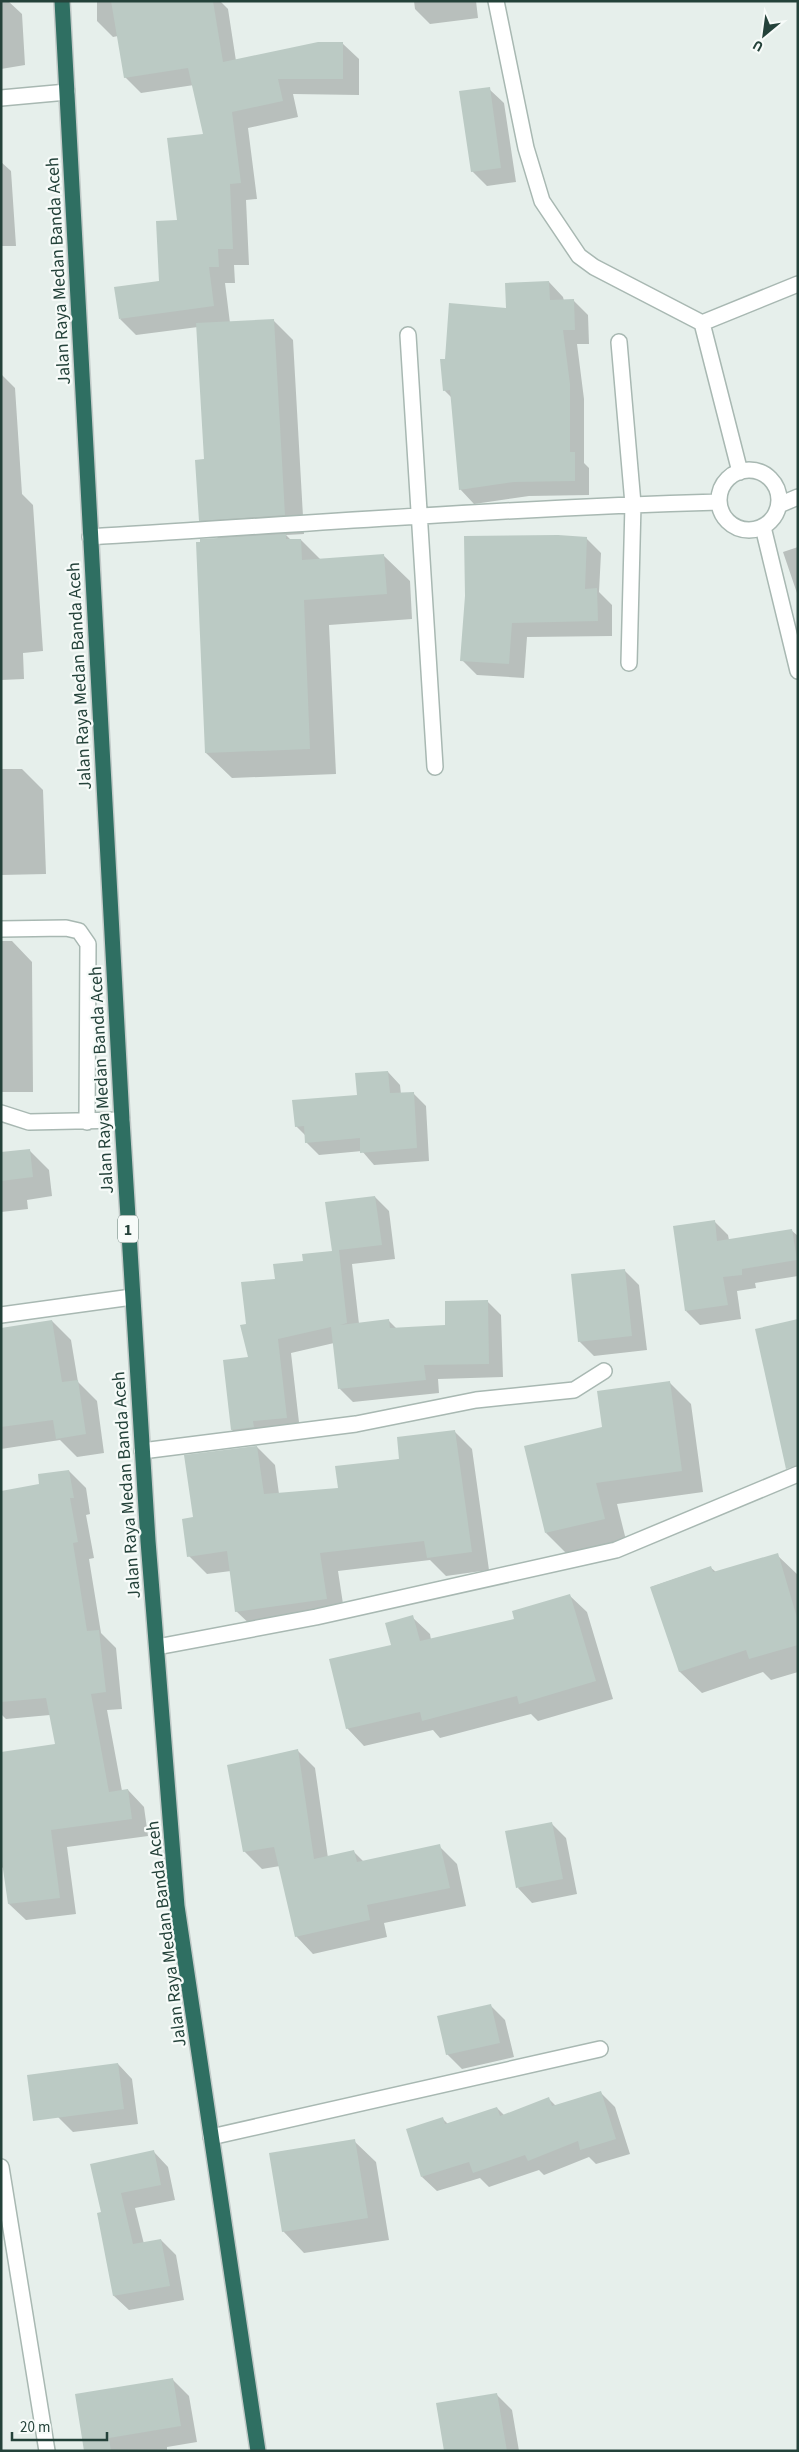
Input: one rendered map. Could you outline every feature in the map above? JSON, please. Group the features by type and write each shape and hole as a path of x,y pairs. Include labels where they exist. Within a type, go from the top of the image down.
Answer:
{"highway":[{"name":"Jalan Raya Medan Banda Aceh","path":"62,1 132,1297 177,1906 258,2451"}],"street":[{"path":"496,1 526,148 542,201 578,256 594,267 702,323 740,472"},
{"path":"1,98 67,92"},
{"path":"702,323 798,284"},
{"path":"408,335 435,767"},
{"path":"619,342 633,504 629,663"},
{"path":"740,472 760,472 769,478 777,490 779,505 776,514 763,528 744,530 734,527 721,512 719,502 724,483 740,472"},
{"path":"779,505 798,498"},
{"path":"90,537 633,504 719,502"},
{"path":"763,528 798,671"},
{"path":"1,929 66,928 79,931 88,944 87,1122"},
{"path":"1,1113 29,1122 122,1120"},
{"path":"1,1314 132,1297"},
{"path":"142,1451 356,1424 476,1400 574,1390 604,1372"},
{"path":"157,1646 316,1617 616,1550 798,1474"},
{"path":"211,2138 600,2049"},
{"path":"1,2167 47,2451"}],"building":[{"path":"111,1 213,1 223,62 318,42 343,42 343,79 278,79 283,101 232,112 241,183 230,184 233,249 218,249 219,267 209,267 214,306 119,319 114,287 159,281 156,221 177,220 167,138 203,134 188,68 124,78"},
{"path":"490,87 501,168 471,172 459,91"},
{"path":"549,281 550,300 574,299 575,330 563,330 570,384 570,452 575,452 575,481 514,482 459,490 450,390 443,391 440,359 445,359 449,303 506,308 505,283"},
{"path":"274,319 285,515 199,521 195,460 204,459 196,323"},
{"path":"286,534 286,539 301,539 302,560 384,554 387,594 304,600 310,749 205,753 196,542 200,542 200,539"},
{"path":"558,535 587,537 585,589 597,588 598,621 512,623 509,664 460,661 465,596 464,536"},
{"path":"388,1071 390,1093 414,1092 417,1148 360,1153 360,1138 305,1143 304,1126 295,1127 292,1100 357,1095 355,1073"},
{"path":"30,1149 33,1177 1,1181 1,1152"},
{"path":"375,1196 382,1245 339,1250 347,1323 340,1325 389,1319 390,1328 445,1325 445,1301 488,1300 489,1364 424,1365 426,1380 338,1389 331,1327 278,1339 287,1418 253,1421 254,1427 231,1430 223,1360 248,1357 240,1325 246,1324 241,1282 275,1279 273,1264 303,1261 302,1254 332,1251 325,1202"},
{"path":"715,1220 717,1241 792,1229 797,1260 742,1269 742,1275 723,1277 728,1305 685,1311 673,1226"},
{"path":"625,1269 632,1336 578,1342 571,1274"},
{"path":"798,1319 798,1465 786,1469 755,1329"},
{"path":"52,1320 62,1382 78,1380 86,1434 56,1439 53,1420 1,1427 1,1328"},
{"path":"670,1381 682,1471 596,1483 605,1519 545,1533 524,1446 602,1427 597,1391"},
{"path":"455,1430 472,1552 427,1558 424,1541 320,1553 327,1599 235,1612 227,1551 187,1557 182,1519 193,1517 184,1455 257,1446 264,1494 338,1488 335,1466 399,1459 397,1437"},
{"path":"69,1470 74,1498 70,1498 78,1542 73,1543 87,1631 99,1630 106,1692 91,1694 109,1792 128,1789 132,1819 51,1830 60,1898 8,1904 1,1855 1,1752 55,1744 46,1698 1,1702 1,1491 39,1484 38,1474"},
{"path":"778,1553 798,1621 798,1645 749,1659 746,1650 679,1672 650,1587 711,1566 713,1572"},
{"path":"570,1594 596,1681 519,1704 517,1696 422,1721 420,1712 346,1729 329,1659 391,1645 385,1623 413,1615 420,1641 514,1619 512,1611"},
{"path":"298,1749 314,1859 354,1850 357,1862 440,1844 450,1888 367,1905 370,1920 295,1937 274,1847 243,1852 227,1765"},
{"path":"552,1822 563,1879 516,1888 505,1831"},
{"path":"491,2004 500,2043 446,2055 437,2016"},
{"path":"118,2063 124,2109 33,2121 27,2075"},
{"path":"601,2091 616,2139 580,2150 578,2141 528,2161 525,2155 473,2173 469,2162 421,2177 406,2129 443,2117 445,2124 497,2107 500,2116 549,2097 552,2106"},
{"path":"355,2139 368,2218 282,2232 269,2153"},
{"path":"154,2150 161,2185 121,2193 133,2244 161,2239 170,2286 113,2296 97,2213 101,2212 90,2164"},
{"path":"173,2378 181,2426 109,2438 111,2451 84,2451 75,2394"},
{"path":"497,2393 507,2451 444,2451 436,2403"}]}
